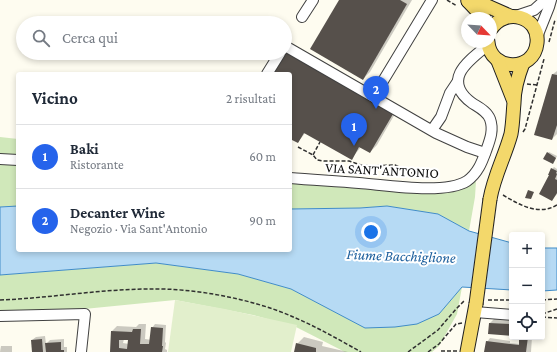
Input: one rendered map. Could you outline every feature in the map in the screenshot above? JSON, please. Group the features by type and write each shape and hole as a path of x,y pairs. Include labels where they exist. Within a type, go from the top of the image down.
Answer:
{"main road":[{"path":"468,0 485,4 524,19 530,23 543,40 537,44 533,56 523,63 510,66 497,60"},
{"path":"468,0 479,12"},
{"path":"497,22 499,20 513,16"},
{"path":"490,48 497,60 514,102"},
{"path":"468,352 471,312 495,196 492,188 511,134 516,84 523,63"}],"street":[{"path":"302,17 312,0"},
{"path":"383,81 432,0"},
{"path":"513,16 534,10 546,0"},
{"path":"543,40 551,0"},
{"path":"432,130 445,109 450,93 458,81 464,66 483,48"},
{"path":"292,50 432,130 467,147 485,153"},
{"path":"472,58 484,56 497,60"},
{"path":"269,72 276,60"},
{"name":"VIA SANT'ANTONIO","path":"292,178 442,188 466,181 475,174 481,165 492,129 489,117 483,110 462,94 458,81"},
{"path":"0,159 16,160"},
{"path":"471,312 509,316"},
{"path":"0,316 85,314 81,352"}],"path":[{"path":"543,40 556,16"},
{"path":"521,134 525,129 544,57"},
{"path":"313,155 320,142"},
{"path":"298,147 313,155 317,160 349,160 361,165 371,166 395,165 416,175 428,178"},
{"path":"495,196 530,209 546,210 557,205"},
{"path":"0,300 28,299 112,290 153,289 194,291 261,305 290,315 361,352"},
{"path":"545,300 557,299"},
{"path":"493,300 509,300"},
{"path":"408,352 438,330 456,309 471,312"},
{"path":"545,313 557,309"},
{"path":"428,352 439,344 456,324 471,312"},
{"path":"545,317 557,318"},
{"path":"437,352 468,352"}],"green space":[{"path":"0,137 16,139 16,206 0,207"},
{"path":"292,179 333,182 432,194 458,191 476,181 475,197 469,231 438,214 387,206 292,209"},
{"path":"156,263 238,274 291,289 366,328 439,314 462,287 457,314 439,346 432,352 345,352 296,327 253,315 175,300 84,309 0,313 0,275"},
{"path":"175,300 225,309 297,325 291,352 168,352"}],"water":[{"name":"Fiume Bacchiglione","path":"16,206 16,252 292,252 292,209 387,206 438,214 469,231 509,242 509,290 462,287 439,314 417,324 395,327 365,328 291,289 238,274 156,263 0,275 0,207"},
{"path":"545,248 557,248 557,290 545,291"}],"building":[{"path":"339,0 400,0 407,4 363,80 310,49"},
{"path":"292,55 393,114 370,153 359,147 352,160 304,133 298,143 292,140 292,72 274,72 281,60 292,60"},
{"path":"552,74 557,75 557,125 552,140 534,135"},
{"path":"547,152 556,158 553,164 543,159"},
{"path":"551,168 557,171 555,179 557,180 557,193 552,201 539,194"},
{"path":"528,190 534,192 531,199 525,198"},
{"path":"489,323 509,324 509,336 488,334"},
{"path":"151,327 163,328 162,352 110,352 111,331 132,332 133,329 141,329 140,344 149,344","holes":["119,340 128,340 127,349 119,348"]},
{"path":"42,339 43,352 32,352 31,340"},
{"path":"519,340 528,340 526,352 484,352 486,341 519,345"},
{"path":"61,342 61,350 64,350 64,352 46,352 45,343"},
{"path":"296,343 316,348 316,352 294,352"}],"place":[{"name":"Decanter Wine","path":"376,109"},
{"name":"Baki","path":"354,146"}]}
